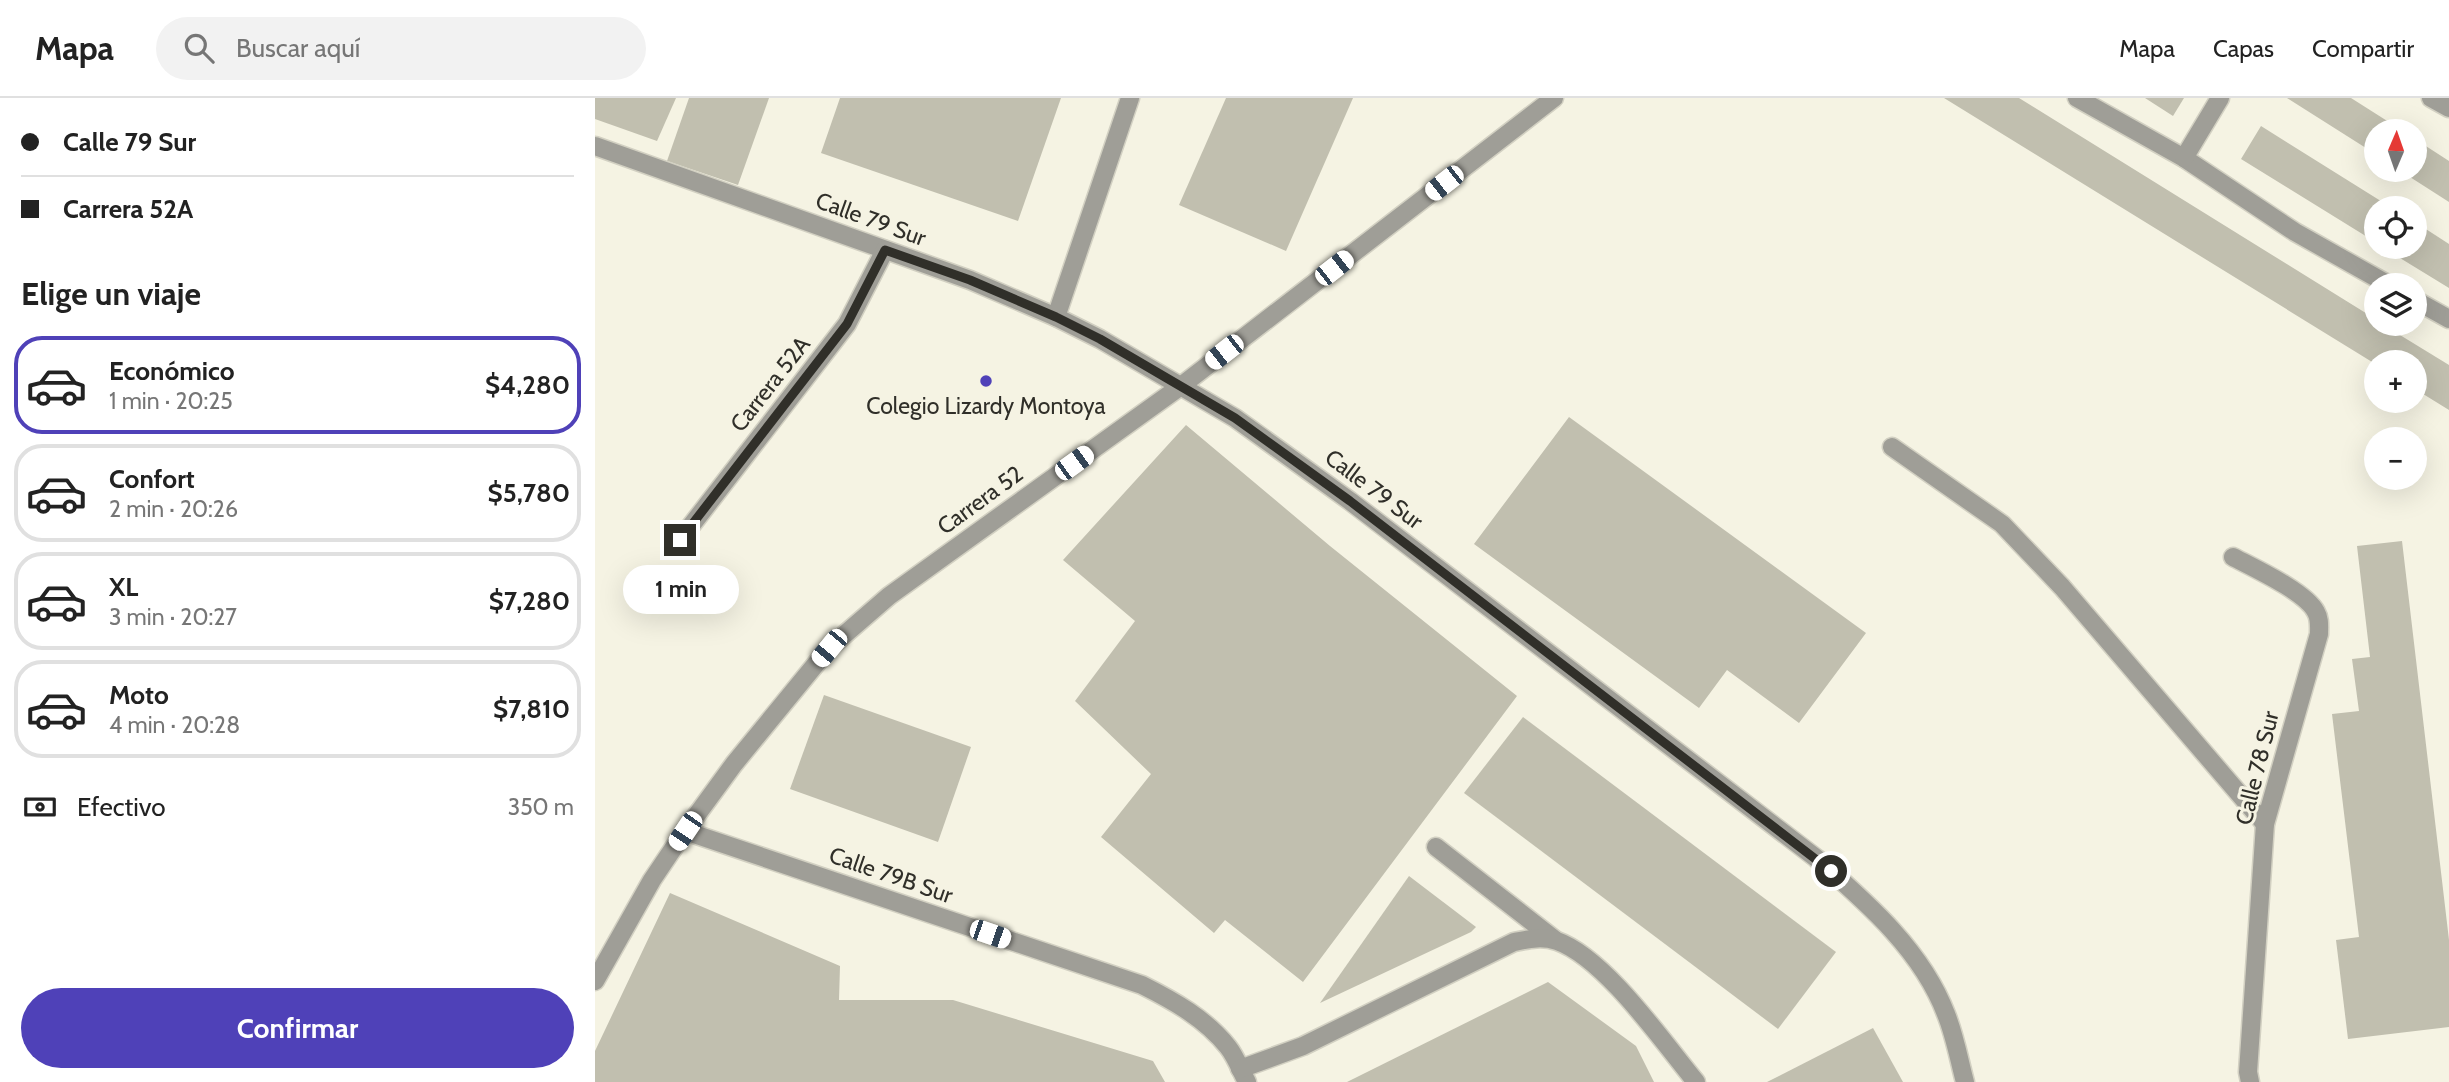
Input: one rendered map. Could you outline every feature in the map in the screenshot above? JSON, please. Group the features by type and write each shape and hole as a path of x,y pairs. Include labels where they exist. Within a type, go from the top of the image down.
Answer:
{"street":[{"path":"1056,317 1131,98"},
{"name":"Carrera 52","path":"595,981 652,880 685,831 734,764 829,648 889,596 1181,386 1554,98"},
{"path":"2077,98 2184,158 2295,232 2368,273"},
{"path":"2184,158 2220,98"},
{"path":"2431,98 2449,108"},
{"name":"Calle 79 Sur","path":"595,146 970,280 1100,339 1235,418 1350,501 1805,850 1861,897 1905,945 1929,981 1946,1014 1965,1082"},
{"name":"Carrera 52A","path":"680,540 847,324 885,250"},
{"path":"2427,307 2449,319"},
{"path":"1892,447 2002,523 2062,587 2265,824"},
{"name":"Calle 78 Sur","path":"2233,557 2300,596 2315,609 2320,621 2319,634 2265,824 2248,1072 2250,1082"},
{"name":"Calle 79B Sur","path":"685,831 1142,985 1174,1001 1198,1018 1228,1048 1243,1076"},
{"path":"1436,847 1556,941 1607,974 1696,1082"},
{"path":"1243,1076 1514,942 1536,938 1556,941"}],"building":[{"path":"595,98 676,98 657,141 595,119"},
{"path":"689,98 769,98 738,185 667,161"},
{"path":"840,98 1061,98 1018,221 821,153"},
{"path":"1226,98 1353,98 1286,251 1179,205"},
{"path":"1944,98 2019,98 2364,312 2364,336 2402,336 2424,350 2364,350 2364,357"},
{"path":"2145,98 2184,98 2173,116"},
{"path":"2287,98 2351,98 2384,119 2364,119 2364,147"},
{"path":"2261,126 2373,196 2364,196 2364,235 2241,159"},
{"path":"2427,147 2449,161 2449,202 2418,182 2427,182"},
{"path":"2427,230 2449,244 2449,288 2402,259 2427,259"},
{"path":"2427,352 2449,365 2449,410 2427,396"},
{"path":"1569,417 1866,633 1799,723 1727,670 1699,708 1474,544"},
{"path":"1186,425 1330,546 1517,696 1303,982 1225,920 1214,933 1101,837 1151,774 1075,701 1135,621 1063,560"},
{"path":"2402,541 2449,940 2449,1027 2348,1039 2336,940 2359,937 2332,714 2359,711 2352,659 2370,657 2357,546"},
{"path":"824,695 971,747 938,842 790,789"},
{"path":"1523,717 1836,952 1778,1029 1464,793"},
{"path":"1409,876 1476,927 1471,932 1320,1003"},
{"path":"670,893 840,966 839,1000 953,1000 1153,1061 1165,1082 595,1082 595,1051"},
{"path":"1548,982 1636,1046 1654,1082 1347,1082"},
{"path":"1873,1028 1903,1082 1767,1082"}],"place":[{"name":"Colegio Lizardy Montoya","path":"986,381"}],"route":[{"path":"680,540 847,324 885,250 970,280 1056,317 1100,339 1235,418 1350,501 1831,871"}]}
